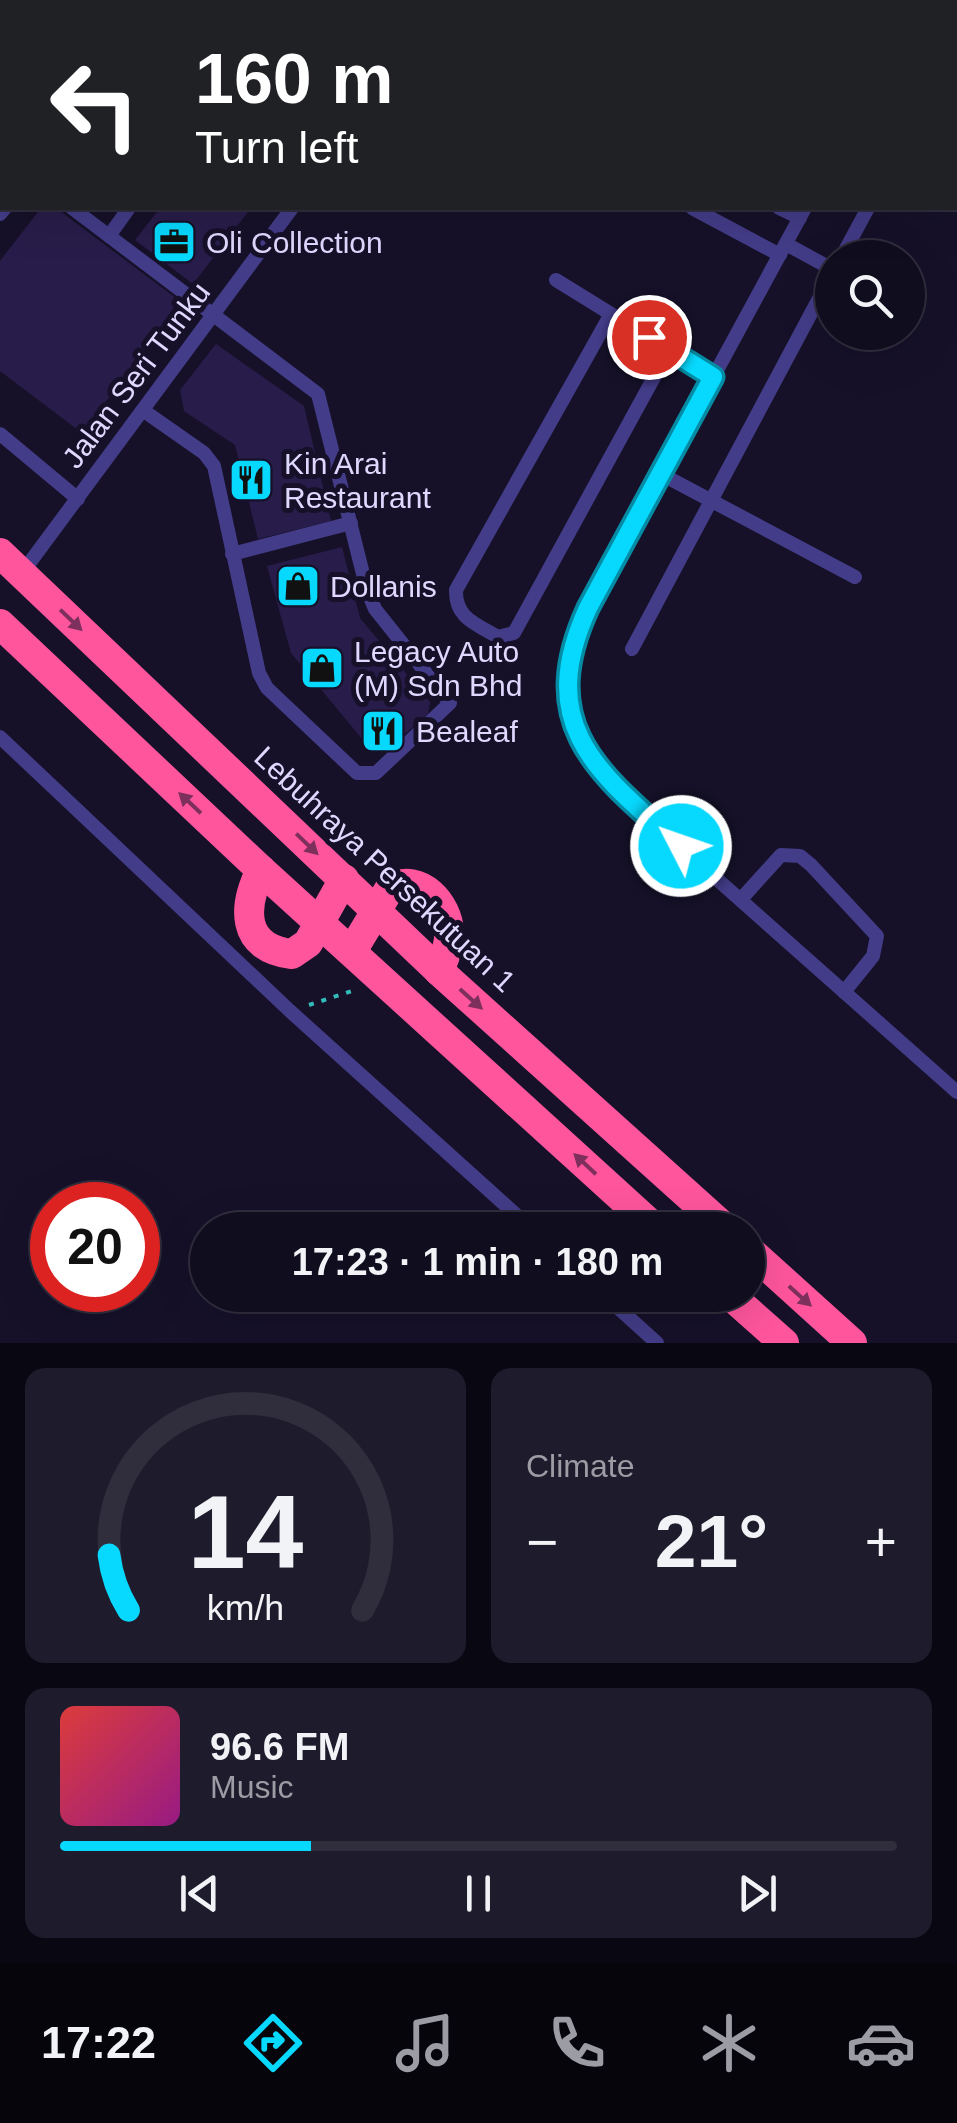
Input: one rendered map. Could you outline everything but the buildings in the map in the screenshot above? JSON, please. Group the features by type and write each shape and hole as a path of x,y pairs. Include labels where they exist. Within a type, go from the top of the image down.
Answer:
{"highway":[{"name":"Lebuhraya Persekutuan 1","path":"11,563 439,970 707,1212"},
{"path":"0,624 261,870 637,1212"},
{"path":"261,870 246,908 261,941 292,954 308,943 344,879"},
{"path":"352,951 374,908 398,884 432,894 449,927 439,970"},
{"path":"765,1264 852,1343"},
{"path":"749,1312 784,1343"}],"lane":[{"path":"75,210 318,394 375,608 448,694 446,710 376,773 358,773 268,688 259,673 214,466 204,453 144,412"},
{"path":"108,236 128,210"},
{"name":"Jalan Seri Tunku","path":"11,563 78,499 291,210"},
{"path":"696,210 815,264"},
{"path":"851,240 867,210"},
{"path":"803,213 576,635 566,680 567,700 578,737 599,772 957,1092"},
{"path":"556,280 713,377"},
{"path":"632,650 815,303"},
{"path":"611,314 456,590 456,608 461,614 498,637 514,633 668,350"},
{"path":"0,434 78,499"},
{"path":"661,474 854,577"},
{"path":"232,554 351,523"},
{"path":"0,737 290,1011 514,1212"},
{"path":"742,898 781,854 800,856 812,864 877,936 873,956 844,992"},
{"path":"623,1312 657,1343"}],"path":[{"path":"290,1011 386,980"}],"place":[{"name":"Oli Collection","path":"174,242"},
{"name":"Kin Arai Restaurant","path":"251,480"},
{"name":"Dollanis","path":"298,586"},
{"name":"Legacy Auto (M) Sdn Bhd","path":"322,668"},
{"name":"Bealeaf","path":"383,731"}],"route":[{"path":"649,337 713,377 588,608 569,658 567,700 588,758 612,786 681,846"}]}
